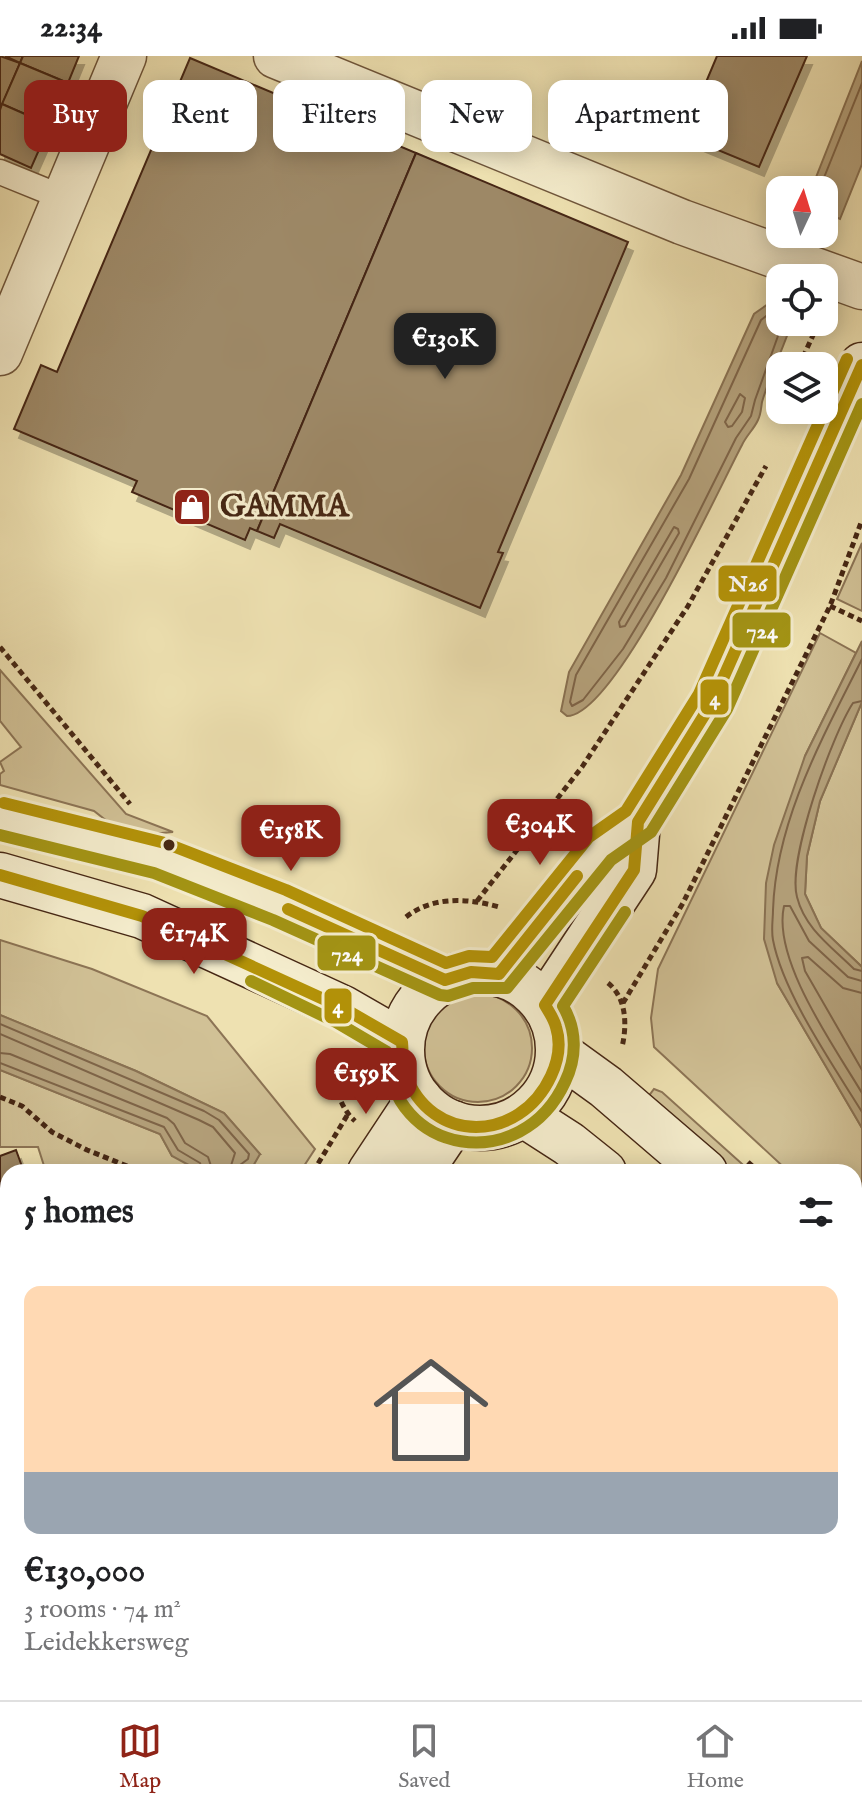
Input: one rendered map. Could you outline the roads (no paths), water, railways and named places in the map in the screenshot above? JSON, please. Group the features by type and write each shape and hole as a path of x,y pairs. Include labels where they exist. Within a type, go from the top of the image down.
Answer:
{"street":[{"path":"0,353 13,284 64,198 124,56"},
{"path":"276,56 682,222 862,287"},
{"path":"499,974 600,848 638,822 713,701 862,365"},
{"path":"0,819 159,858 279,905 445,980"},
{"path":"545,1005 634,870 638,822"},
{"path":"0,875 142,916 343,1008 402,1042"},
{"path":"471,972 499,974 525,985 545,1005 556,1028 559,1053 549,1088 524,1115 502,1125 477,1128 436,1111 405,1072 402,1042 409,1017 424,995 445,980 471,972"},
{"path":"559,1053 606,1087 696,1164"},
{"path":"392,1164 436,1111"},
{"path":"524,1115 594,1164"}],"lane":[{"path":"0,172 64,198"}],"water":[{"path":"862,61 862,164 840,219 838,176 817,176"},
{"path":"766,305 766,336 787,336 780,352 766,352 766,389 758,420 637,642 611,680 587,706 567,716 561,711 569,672 681,475 754,314"},
{"path":"862,641 862,702 820,801 807,856 805,894 821,928 862,967 862,1128 777,983 764,939 766,883 774,845 805,756"},
{"path":"0,1015 136,1071 224,1113 260,1154 254,1164 187,1164 172,1156 160,1134 0,1070"}],"place":[{"name":"GAMMA","path":"192,507"}]}
